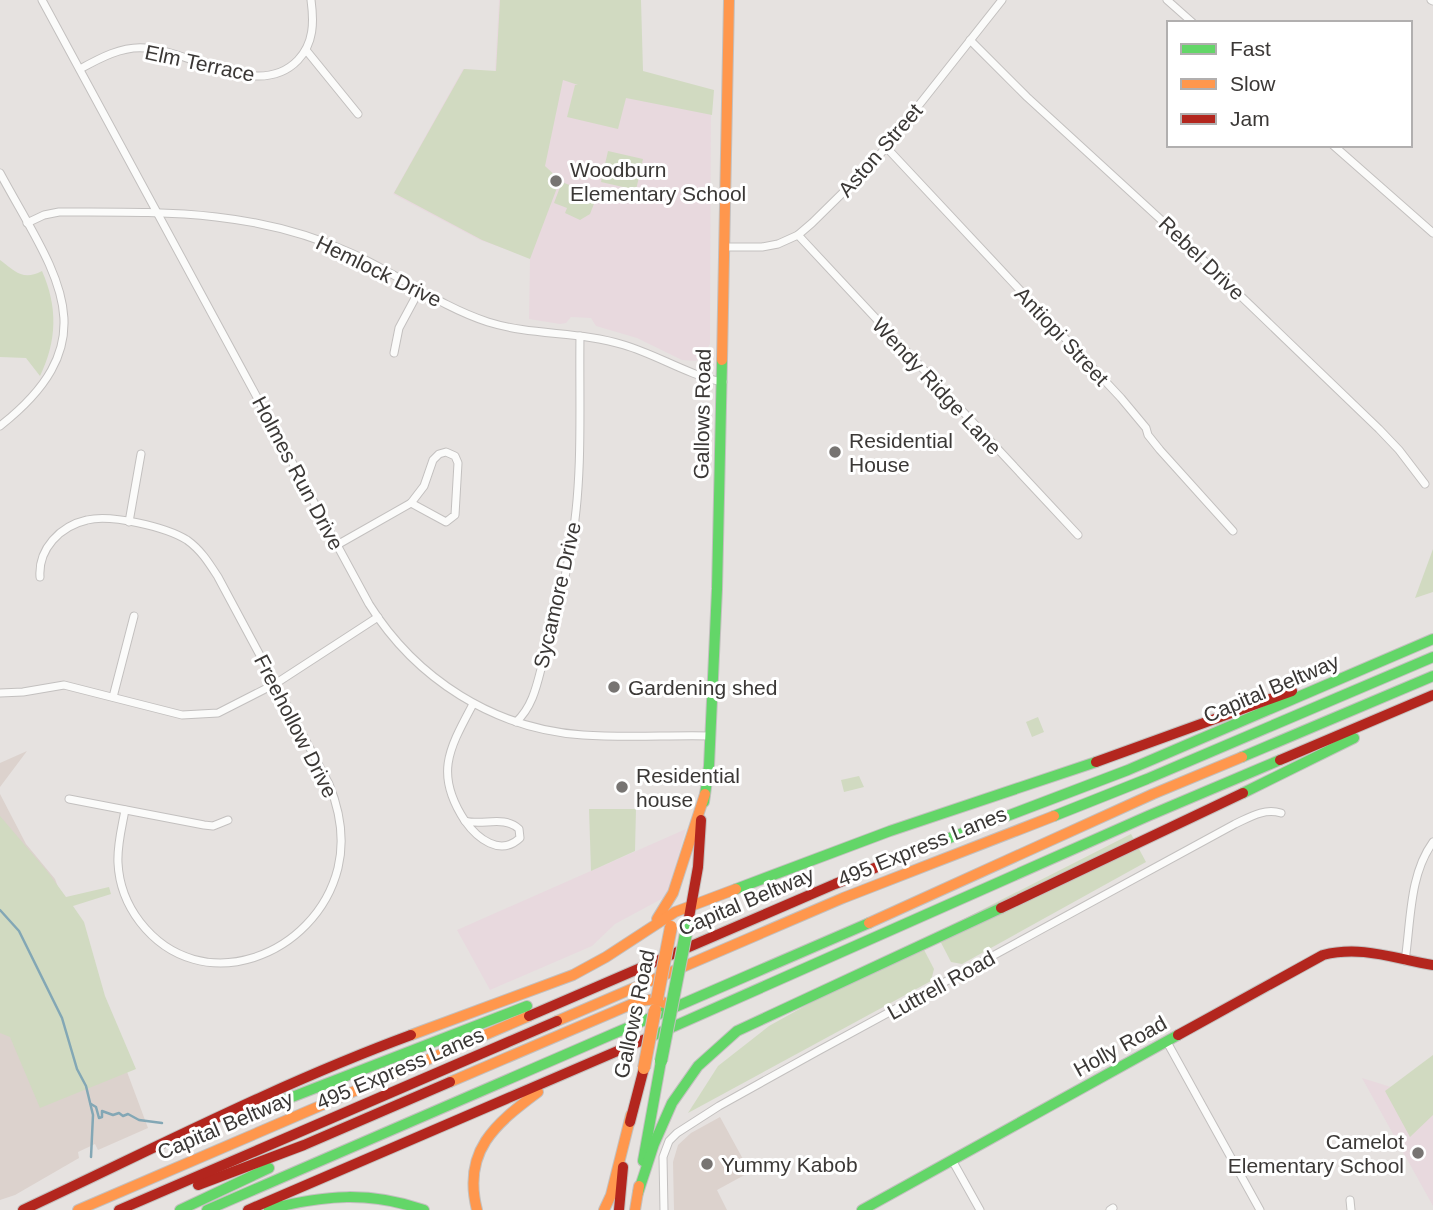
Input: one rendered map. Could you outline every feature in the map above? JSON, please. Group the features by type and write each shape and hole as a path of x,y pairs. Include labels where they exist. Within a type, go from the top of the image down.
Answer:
{"main road":[{"name":"Gallows Road","path":"635,1210 692,906 711,736 723,382 729,0"},
{"name":"Capital Beltway","path":"78,1210 835,884 1011,813 1128,770 1433,639"},
{"name":"495 Express Lanes","path":"119,1210 843,898 1147,779 1433,657"},
{"path":"23,1210 360,1054 573,975 675,912 890,831 1120,753 1250,704 1376,664"},
{"path":"207,1210 832,940 1153,794 1433,676"},
{"path":"248,1210 787,978 992,884 1433,696"},
{"path":"638,1192 664,1114 700,1063 737,1031 1207,811 1433,696"},
{"path":"650,926 663,912 673,893 705,793"},
{"name":"Gallows Road","path":"619,1210 631,1115 645,1068 671,927 700,827"},
{"path":"130,1160 835,884"},
{"name":"Holly Road","path":"862,1210 1323,955 1360,949 1433,965"},
{"path":"128,1210 304,1145 638,1006 656,1004 672,1007"},
{"path":"180,1210 270,1167 638,1006"},
{"path":"477,1210 471,1191 472,1171 490,1133 520,1105 563,1075"},
{"path":"604,1210 611,1195 631,1115"},
{"path":"264,1210 305,1200 346,1195 390,1199 424,1210"}],"street":[{"name":"Holmes Run Drive","path":"42,0 337,545 378,617 392,636 439,682 473,704 538,729 582,735 711,736"},
{"path":"311,0 313,33 306,50 358,114"},
{"name":"Aston Street","path":"725,247 762,247 778,244 798,235 854,183 1002,0"},
{"path":"1167,0 1191,21"},
{"name":"Rebel Drive","path":"971,40 1027,97 1170,228 1379,429 1425,484"},
{"name":"Elm Terrace","path":"80,69 113,53 147,48 190,58 237,74 262,78 292,66 306,50"},
{"name":"Antiopi Street","path":"885,146 1121,398 1160,450 1233,531"},
{"path":"1335,147 1433,233"},
{"path":"0,173 59,287 63,303 61,348 47,379 29,402 0,426"},
{"name":"Hemlock Drive","path":"27,223 44,215 60,212 156,211 229,218 289,230 349,252 448,305 487,321 533,332 580,336 622,344 652,354 692,374 723,382"},
{"name":"Wendy Ridge Lane","path":"798,235 1077,535"},
{"path":"394,353 398,328 420,289"},
{"name":"Sycamore Drive","path":"516,722 532,701 559,604 573,533 578,483 580,336"},
{"path":"337,545 411,503 424,486 435,456 446,452 455,456 458,463 453,519 443,522 411,503"},
{"path":"129,522 141,454"},
{"name":"Freehollow Drive","path":"40,577 41,561 51,542 68,527 93,519 129,522 176,534 201,552 218,577 330,784 341,828 341,853 332,887 317,914 294,937 266,954 226,963 195,959 164,945 135,915 122,885 118,849 125,810"},
{"path":"113,697 135,616"},
{"path":"0,693 64,685 172,713 194,716 229,708 275,684 378,617"},
{"path":"464,821 479,824 512,823 519,829 520,838 510,844 495,845 479,838 464,821 450,796 446,772 452,744 473,704"},
{"path":"69,799 204,825 213,826 228,820"},
{"name":"Luttrell Road","path":"664,1210 663,1157 669,1141 677,1133 719,1106 818,1051 1235,824 1260,813 1281,813"},
{"path":"1405,961 1416,875 1425,852 1433,842"},
{"path":"1167,1042 1260,1210"},
{"path":"952,1160 979,1210"},
{"path":"1350,1200 1351,1210"}],"shaded area":[{"name":"Woodburn Elementary School","path":"499,0 636,0 629,83 711,90 710,344 700,359 682,360 637,338 596,326 591,318 571,317 566,323 560,324 529,319 530,258 480,240 393,194 463,69 495,72"},
{"path":"27,751 0,787 0,763"},
{"path":"0,794 26,844 55,879 148,1128 98,1150 95,1144 78,1152 79,1158 15,1195 0,1200"},
{"path":"686,829 667,896 615,924 592,946 490,990 457,930"},
{"name":"Camelot Elementary School","path":"1362,1078 1433,1100 1433,1206"},
{"path":"720,1117 750,1172 717,1190 727,1210 674,1210 673,1162 678,1145 691,1133"}],"green space":[{"path":"500,0 641,0 643,71 714,90 712,115 626,98 618,129 567,117 575,85 578,85 563,80 545,166 560,180 530,259 482,240 394,193 464,69 496,71"},
{"path":"608,151 643,159 636,190 601,182"},
{"path":"562,182 597,196 590,214 580,220 565,213 567,208 554,203"},
{"path":"0,260 25,275 42,271 47,284 53,324 50,350 40,376 26,358 0,357"},
{"path":"1433,549 1433,592 1415,598"},
{"path":"1038,717 1044,732 1032,737 1026,722"},
{"path":"859,776 864,787 844,792 841,780"},
{"path":"589,809 636,809 635,851 591,871"},
{"path":"0,816 66,897 109,887 111,894 73,906 84,922 105,996 136,1069 40,1108 10,1037 0,1033"},
{"path":"1131,834 1146,862 962,964 951,962 936,933"},
{"path":"920,942 934,969 931,981 688,1113 718,1066 769,1026"},
{"path":"1433,1055 1433,1115 1410,1137 1385,1091"}],"waterway":[{"path":"0,910 19,931 62,1018 77,1069 86,1086 93,1115 91,1157"},
{"path":"91,1104 96,1107 99,1118 102,1117 102,1111 113,1115 128,1114 139,1120 162,1123"}],"traffic: fast":[{"path":"704,802 709,766 717,589 722,360"},
{"path":"939,842 1128,770 1433,639"},
{"path":"1054,816 1433,657"},
{"path":"1242,757 1433,676"},
{"path":"1243,793 1354,738"},
{"path":"650,1037 1280,760"},
{"path":"736,889 890,831 1096,762"},
{"path":"638,1193 654,1144 672,1103 698,1066 737,1031 1001,908"},
{"path":"661,1061 688,923"},
{"path":"207,1210 869,923"},
{"path":"243,1116 527,1006"},
{"path":"862,1210 1178,1035"},
{"path":"643,1161 661,1061"},
{"path":"180,1210 269,1168"},
{"path":"269,1209 347,1197 384,1200 424,1210"}],"traffic: slow":[{"path":"722,360 729,0"},
{"path":"869,923 1153,794 1242,757"},
{"path":"657,919 673,893 705,794"},
{"path":"557,1021 843,898 1054,816"},
{"path":"411,1035 573,975 675,912 736,889"},
{"path":"657,999 671,927"},
{"path":"450,1082 639,1001 657,999 672,1007"},
{"path":"644,1068 655,1010"},
{"path":"78,1210 529,1016"},
{"path":"477,1210 474,1171 478,1155 496,1128 538,1092"},
{"path":"604,1210 611,1195 631,1115"},
{"path":"635,1210 639,1186"}],"traffic: jam":[{"path":"1096,762 1292,691"},
{"path":"1280,760 1433,695"},
{"path":"1001,908 1243,793"},
{"path":"688,923 698,867 701,820"},
{"path":"529,1016 939,842"},
{"path":"1178,1035 1323,955 1365,952 1433,965"},
{"path":"119,1210 557,1021"},
{"path":"23,1210 264,1096 411,1035"},
{"path":"248,1210 650,1037"},
{"path":"630,1122 644,1068"},
{"path":"198,1185 304,1145 450,1082"},
{"path":"619,1210 623,1167"}],"place":[{"name":"Woodburn Elementary School","path":"556,181"},
{"name":"Residential House","path":"835,452"},
{"name":"Gardening shed","path":"614,687"},
{"name":"Residential house","path":"622,787"},
{"name":"Camelot Elementary School","path":"1418,1153"},
{"name":"Yummy Kabob","path":"707,1164"}]}
